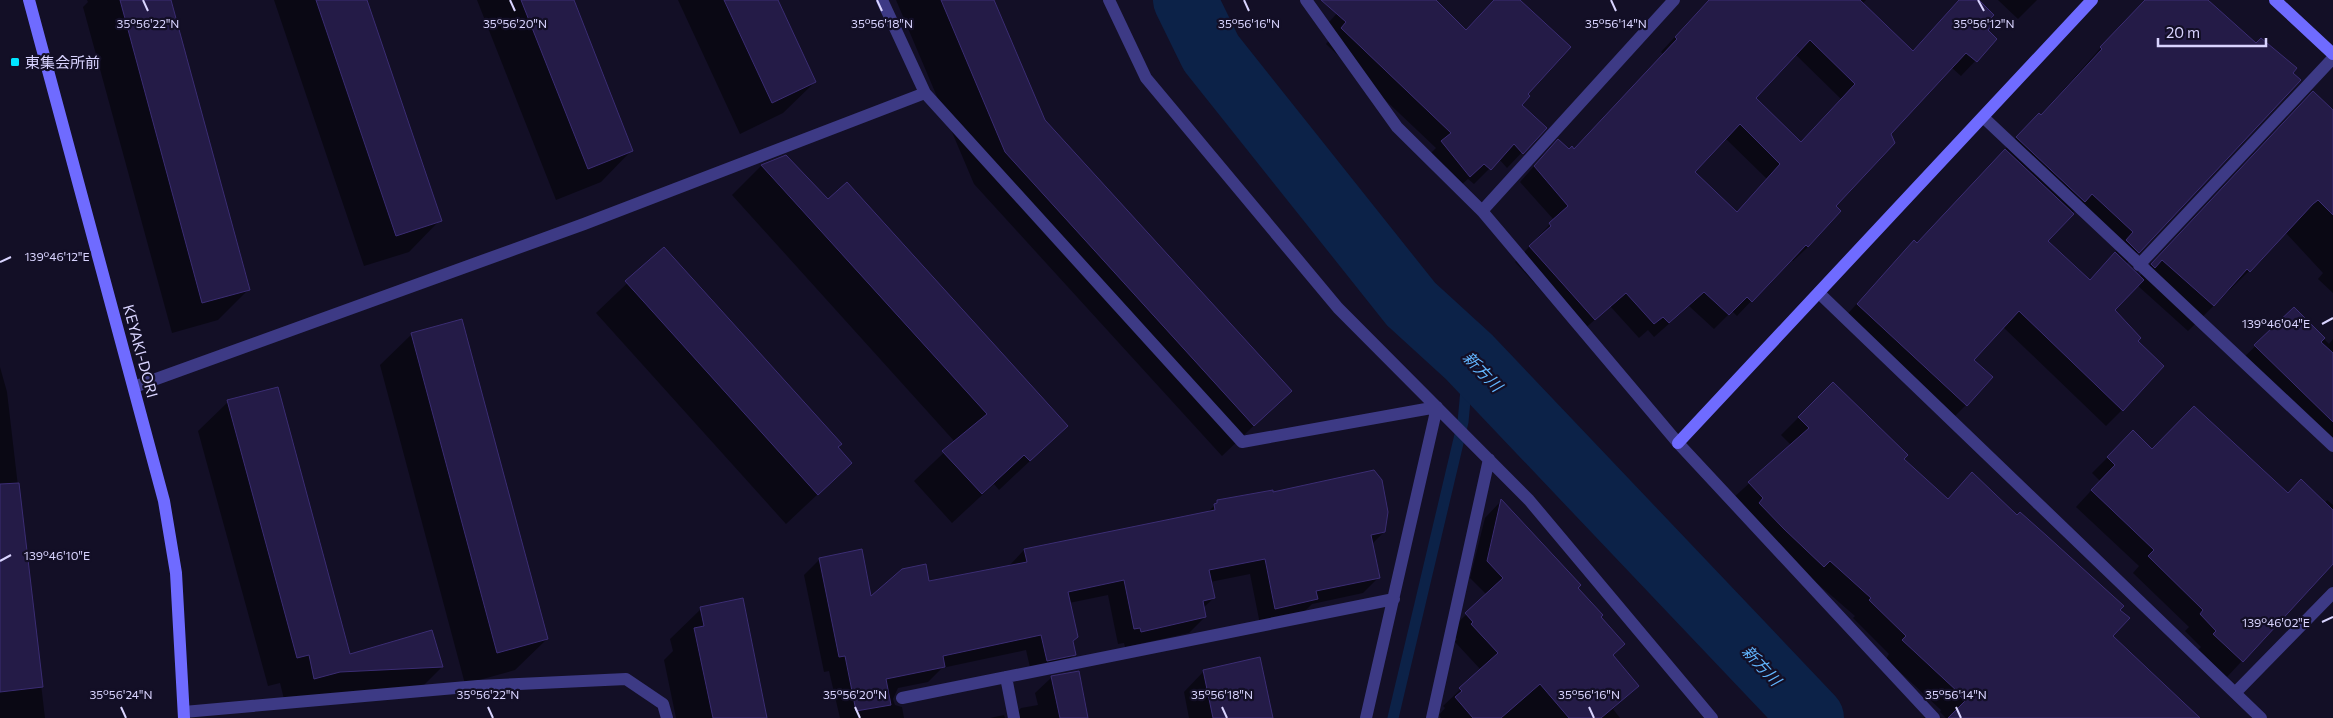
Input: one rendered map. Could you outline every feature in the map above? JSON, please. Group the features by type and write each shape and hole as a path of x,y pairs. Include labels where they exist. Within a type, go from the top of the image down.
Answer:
{"street":[{"name":"KEYAKI-DORI","path":"29,0 164,501 176,573 184,715"},
{"path":"882,0 924,93 1242,442 1437,407"},
{"path":"1109,0 1146,78 1338,308 1529,500 1712,718"},
{"path":"1482,211 1674,0"},
{"path":"1678,443 2092,0"},
{"path":"2139,264 2333,56 2275,0"},
{"path":"1308,1 1397,127 1482,211 1678,443 1934,718"},
{"path":"134,387 602,217 924,93"},
{"path":"1983,117 2333,446"},
{"path":"1818,292 2262,718"},
{"path":"1366,718 1437,407"},
{"path":"1432,718 1489,459"},
{"path":"2234,693 2333,593"},
{"path":"902,698 1394,599"},
{"path":"1006,677 1014,718"},
{"path":"184,715 478,686 626,679 663,704 667,718"}],"building":[{"path":"120,0 171,0 250,290 202,303"},
{"path":"316,0 367,0 442,221 396,236"},
{"path":"521,0 574,0 633,151 588,169"},
{"path":"724,0 778,0 816,82 772,103"},
{"path":"941,0 994,0 1045,120 1292,391 1254,426 1005,152"},
{"path":"1321,0 1436,0 1466,30 1494,0 1520,0 1571,47 1528,94 1530,96 1522,105 1547,128 1523,154 1514,144 1491,170 1484,164 1470,177 1441,141 1451,133 1341,28 1346,22"},
{"path":"1709,0 1860,0 1913,51 1959,0 1979,0 1994,15 1991,18 1995,22 1988,30 1997,39 1977,62 1966,53 1891,134 1895,143 1836,206 1841,211 1808,247 1806,245 1752,302 1747,297 1729,315 1704,292 1669,323 1663,317 1654,324 1626,293 1595,320 1529,246 1551,226 1549,223 1568,206 1534,166 1558,139 1569,149 1572,146 1574,149 1677,39 1675,37","holes":["1810,40 1855,84 1801,142 1756,98","1740,124 1780,164 1737,212 1695,172"]},
{"path":"2145,0 2208,0 2256,43 2261,38 2297,68 2293,73 2301,80 2139,253 2126,240 2133,232 2092,194 2085,202 2016,137 2039,113 2041,115 2102,49 2100,47"},
{"path":"2313,91 2333,110 2333,215 2318,200 2250,272 2247,269 2214,306 2162,260 2155,268 2151,264"},
{"path":"2005,149 2074,214 2048,241 2090,280 2115,252 2144,280 2115,310 2141,338 2138,341 2164,366 2123,411 2019,311 1974,360 1993,377 1967,406 1857,304 1914,240 1917,243"},
{"path":"786,155 828,199 847,182 1068,426 1030,461 1024,455 982,494 942,451 987,414 761,165"},
{"path":"664,247 842,444 838,447 852,463 818,495 625,281"},
{"path":"2294,307 2325,338 2321,342 2333,353 2333,422 2254,345"},
{"path":"462,319 548,639 497,653 411,333"},
{"path":"1833,382 1908,455 1904,459 1948,499 1972,472 2017,515 2020,512 2124,606 2120,610 2130,618 2113,636 2200,718 1948,718 1965,701 1958,692 1902,640 1906,636 1869,600 1871,598 1830,561 1824,567 1784,529 1759,503 1763,498 1748,482 1809,428 1798,417"},
{"path":"278,387 350,654 432,630 443,667 340,672 314,679 309,655 297,658 227,400"},
{"path":"2194,406 2288,493 2301,479 2333,510 2333,564 2243,662 2213,634 2216,631 2200,614 2203,610 2148,556 2154,550 2091,490 2115,465 2107,457 2133,430 2152,449"},
{"path":"1374,470 1382,480 1388,512 1385,532 1371,535 1380,578 1316,591 1318,599 1275,609 1265,559 1209,570 1215,598 1203,601 1206,617 1141,632 1140,628 1134,629 1124,580 1068,592 1078,637 1073,641 1076,655 1047,661 1041,635 943,656 945,667 886,679 891,705 856,711 845,656 839,657 819,558 862,549 871,596 902,569 926,564 929,581 1027,562 1024,549 1215,510 1214,504 1217,503 1217,500 1273,490 1273,492"},
{"path":"19,483 43,687 0,692 0,484"},
{"path":"1501,499 1581,585 1578,588 1603,615 1601,617 1625,644 1613,655 1639,686 1601,718 1569,718 1540,684 1501,718 1473,718 1455,697 1462,691 1459,688 1498,653 1471,624 1473,622 1465,613 1503,578 1487,561"},
{"path":"743,598 767,718 713,718 694,628 704,626 700,607"},
{"path":"1260,657 1273,718 1213,718 1203,670"},
{"path":"1079,671 1088,718 1060,718 1051,676"}],"waterway":[{"name":"新方川","path":"1185,0 1211,53 1411,304 1469,357 1812,718"},
{"path":"1393,718 1463,422 1469,357"}],"place":[{"name":"東集会所前","path":"15,62"}]}
